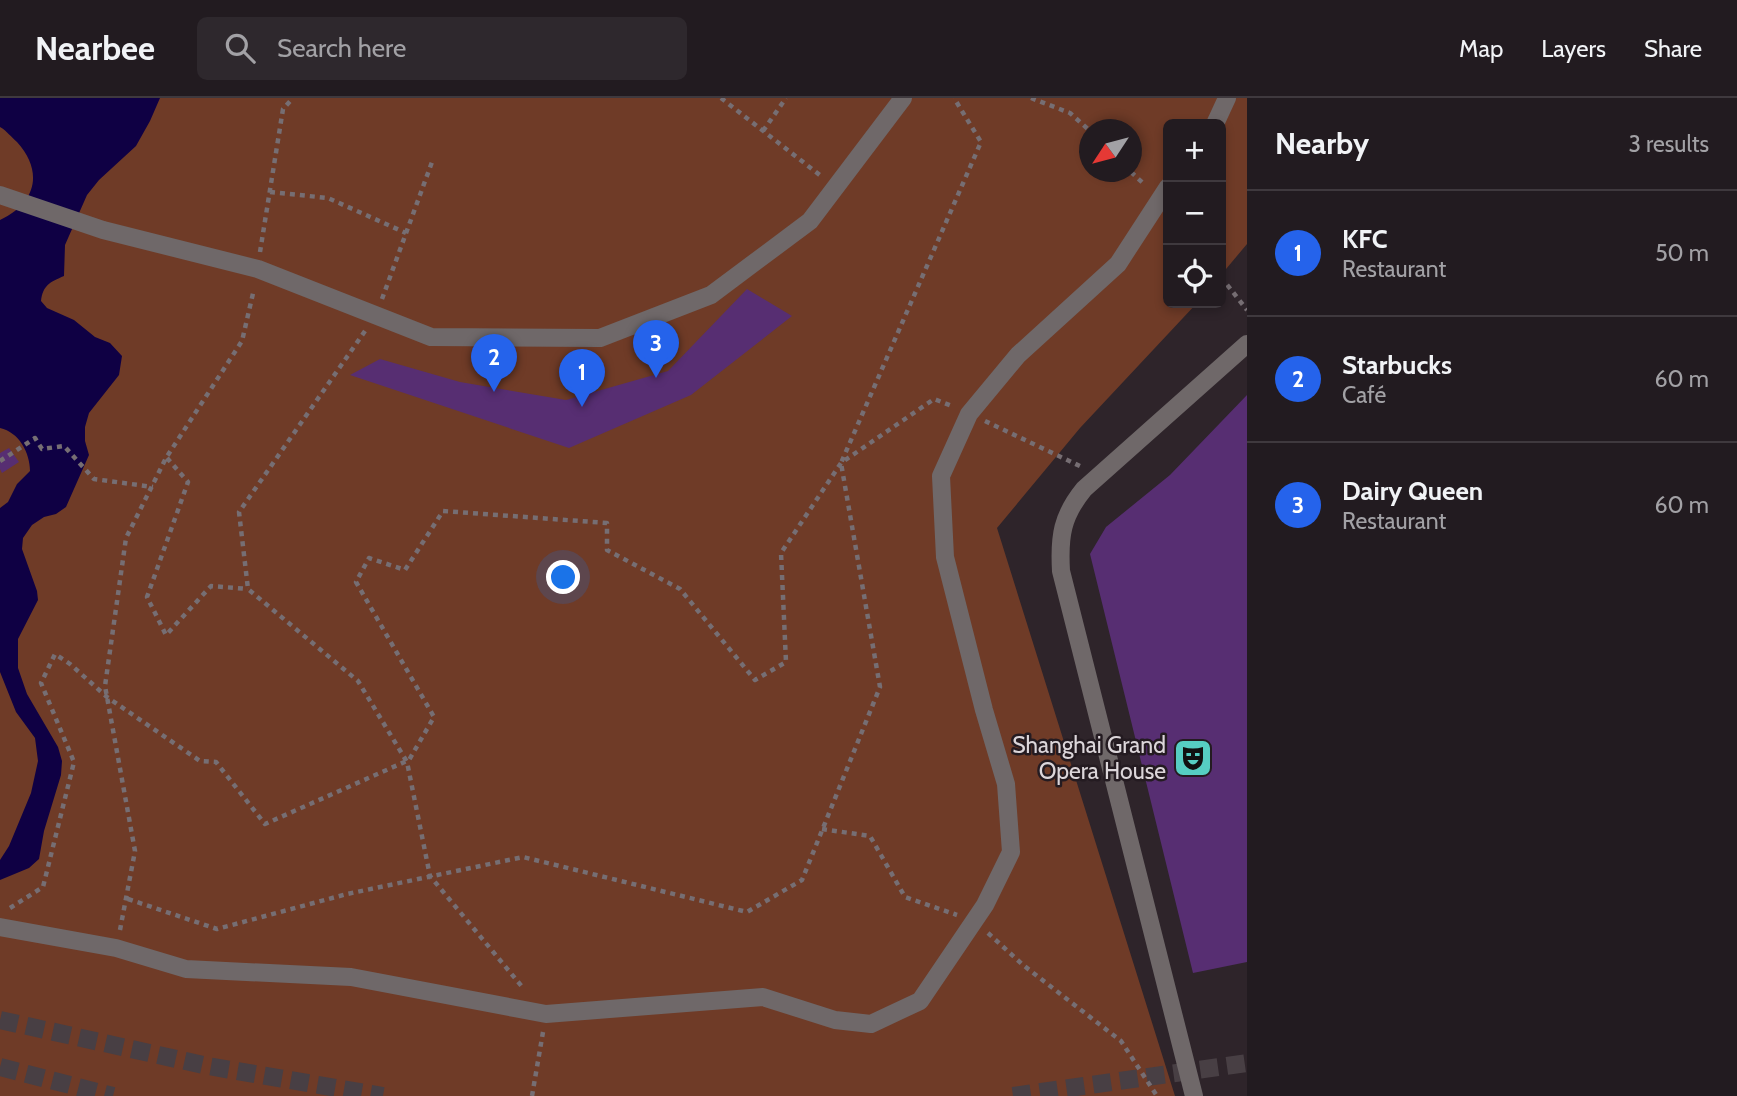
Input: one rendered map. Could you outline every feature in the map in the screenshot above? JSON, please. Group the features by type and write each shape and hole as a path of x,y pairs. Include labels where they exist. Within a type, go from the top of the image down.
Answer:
{"street":[{"path":"0,195 103,230 258,269 431,337 600,338 711,295 810,221 903,98"},
{"path":"1217,119 1227,98"},
{"path":"0,927 116,948 186,969 351,977 545,1014 763,997 835,1020 871,1024 920,1001 985,905 1011,852 1006,784 945,557 941,476 969,414 1018,355 1118,264 1163,195"},
{"path":"1194,1096 1061,571 1059,548 1070,506 1084,489 1247,344"}],"path":[{"path":"116,948 128,899 135,851 105,687 126,538 166,458 242,341 258,269 283,109 293,98"},
{"path":"721,98 835,188"},
{"path":"763,131 786,98"},
{"path":"0,914 43,887 74,762 41,684 55,654 107,697 200,761 216,762 265,824 407,762 434,717 356,582 369,558 405,570 443,511 607,523 607,550 680,589 754,680 786,662 780,553 841,463 981,142 954,98"},
{"path":"1031,98 1070,113 1079,121"},
{"path":"247,589 239,512 377,315 432,162"},
{"path":"270,192 328,198 406,233"},
{"path":"1226,283 1247,310"},
{"path":"841,463 934,399 1099,476"},
{"path":"0,461 35,438 42,449 64,446 94,479 153,487"},
{"path":"166,458 188,482 146,597 166,635 211,586 247,589 358,681 407,762 430,876 545,1014 532,1096"},
{"path":"128,899 217,929 346,894 523,857 747,912 802,880 880,687 841,463"},
{"path":"822,829 870,836 905,897 975,921 1023,965 1121,1041 1157,1096"}],"shaded area":[{"path":"0,98 1247,98 1247,244 1226,269 1226,119 1163,119 1163,308 1192,308 1080,428 997,528 1175,1096 0,1096"},
{"path":"0,98 160,98 136,146 99,180 87,195 65,245 64,276 43,291 41,301 47,308 74,320 95,337 110,343 122,356 119,375 89,413 85,441 89,455 66,507 32,525 23,538 22,549 38,600 18,639 18,668 27,694 58,747 62,761 61,775 44,831 39,859 29,868 0,880 0,860 9,846 31,793 38,761 35,738 16,712 0,672 0,508 8,502 17,484 30,471 22,444 13,434 0,428 0,220 22,205 32,186 33,175 25,153 0,127"}],"building":[{"path":"747,289 792,316 691,395 569,448 350,375 380,359 460,382 566,400 668,371"},
{"name":"Shanghai Grand Opera House","path":"1247,395 1247,962 1193,973 1090,554 1106,527 1170,475"},
{"path":"9,448 19,462 2,473 0,453"}],"tunnel":[{"path":"0,1020 208,1066 383,1096"},
{"path":"1013,1096 1247,1063"},
{"path":"0,1067 113,1096"}],"place":[{"name":"Dairy Queen","path":"656,378"},
{"name":"Starbucks","path":"494,392"},
{"name":"KFC","path":"582,407"},
{"name":"Shanghai Grand Opera House","path":"1193,758"}]}
